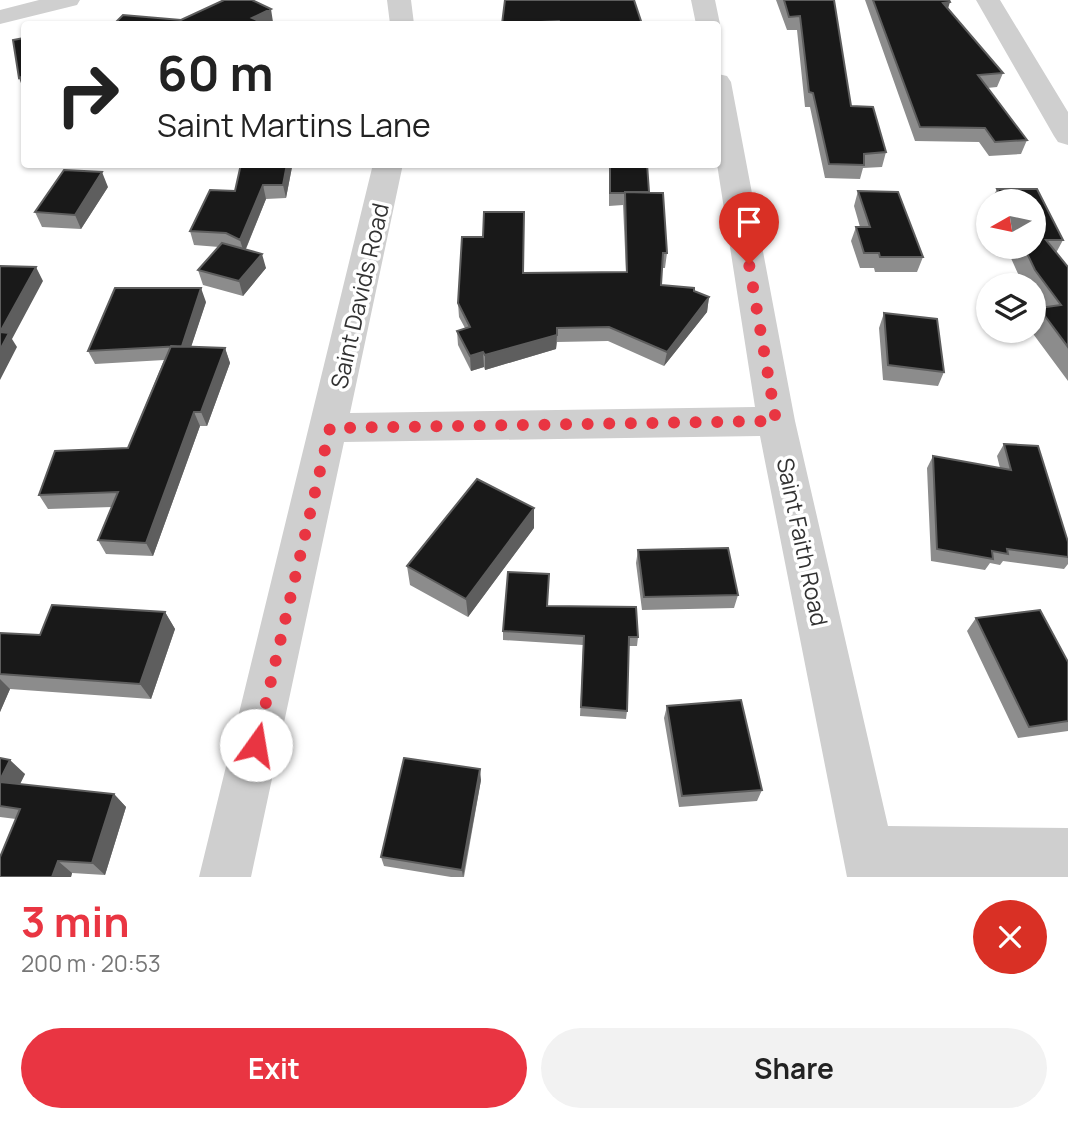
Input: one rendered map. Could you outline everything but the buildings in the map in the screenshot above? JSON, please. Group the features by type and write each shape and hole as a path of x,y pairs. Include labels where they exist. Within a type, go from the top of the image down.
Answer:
{"street":[{"path":"0,17 68,0"},
{"path":"399,0 402,21"},
{"path":"704,0 708,21"},
{"path":"988,0 1068,136"},
{"name":"Saint Faith Road","path":"721,100 776,421 871,864"},
{"name":"Saint Davids Road","path":"225,877 330,428 387,168"},
{"path":"330,428 776,421"},
{"path":"871,864 1068,854"}],"route":[{"path":"256,745 330,428 776,421 749,264"}]}
